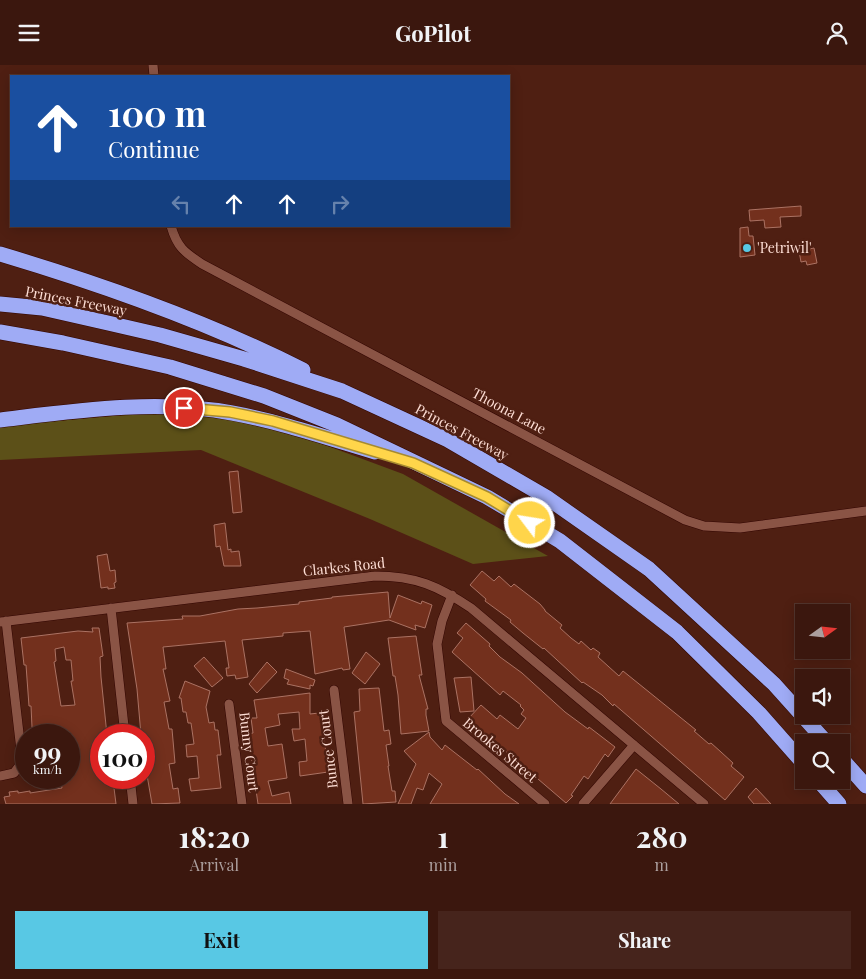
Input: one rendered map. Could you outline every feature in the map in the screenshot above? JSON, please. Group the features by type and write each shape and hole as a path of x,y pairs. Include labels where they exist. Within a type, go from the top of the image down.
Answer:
{"highway":[{"path":"0,254 90,281 162,308 254,345 342,391"},
{"name":"Princes Freeway","path":"0,304 42,308 160,335 244,359 342,391 448,440 546,497 649,569 774,685 820,734"},
{"path":"0,332 63,343 170,367 264,396 337,425 487,497 560,541 677,632 759,713 795,754"},
{"path":"0,420 72,411 131,408 184,408 230,412 273,421 413,463"},
{"path":"850,767 866,786"},
{"path":"826,789 838,804"}],"street":[{"name":"Thoona Lane","path":"171,227 176,242 186,253 202,263 685,520 704,527 740,529 866,511"},
{"name":"Clarkes Road","path":"3,621 375,576 394,576 420,580 452,595 471,608 704,804"},
{"name":"Brookes Street","path":"452,595 442,621 437,644 446,721 544,804"},
{"path":"111,608 124,724"},
{"path":"0,776 21,773 22,759 3,621"},
{"name":"Bunce Court","path":"334,690 348,804"},
{"name":"Bunny Court","path":"229,704 242,804"},
{"path":"582,804 634,745"},
{"path":"131,789 133,804"}],"shaded area":[{"path":"147,413 209,416 298,435 403,474 548,556 473,564 370,519 201,450 0,460 0,426"}],"building":[{"path":"801,206 801,216 780,217 781,227 765,228 764,220 750,221 749,210"},
{"name":"'Petriwil'","path":"748,227 749,236 753,236 755,255 740,257 740,228"},
{"path":"814,248 817,263 807,265 806,261 801,262 799,251"},
{"path":"238,471 242,512 233,513 229,472"},
{"path":"225,523 228,550 231,549 231,552 239,551 241,566 224,566 220,546 216,547 214,525"},
{"path":"107,554 110,571 115,570 116,582 114,583 115,588 108,589 108,587 101,588 97,556"},
{"path":"482,571 494,581 499,576 511,587 514,584 540,604 545,611 562,625 560,628 571,638 579,644 581,641 591,650 593,648 600,653 598,657 619,676 623,671 696,730 694,731 709,744 711,743 733,763 731,766 744,777 725,800 614,704 613,706 602,695 582,683 544,648 510,622 511,620 485,601 486,599 470,585"},
{"path":"388,592 390,618 398,595 421,604 422,601 432,605 425,628 415,625 416,630 389,620 344,627 350,669 343,670 342,668 315,674 310,631 283,633 283,636 242,640 248,677 236,679 235,675 227,676 226,668 229,668 225,641 163,647 166,669 163,669 170,701 164,702 169,729 172,729 175,763 169,764 173,789 178,788 180,803 152,804 149,789 155,789 155,724 140,724 127,623 183,619 182,616 200,616 238,609 299,604 299,602"},
{"path":"466,623 490,644 489,646 500,657 522,673 565,712 615,747 608,757 605,754 588,779 584,776 571,795 573,796 566,803 468,719 481,705 497,719 500,715 518,729 526,718 521,714 524,710 521,705 503,691 500,695 452,652 463,638 457,633"},
{"path":"92,628 99,628 103,656 100,657 106,724 90,724 90,789 114,789 116,804 6,804 4,797 10,796 9,792 30,791 30,793 56,789 80,789 80,724 32,724 26,665 24,665 21,638 78,631 93,632","holes":["64,647 66,660 71,660 73,681 71,681 75,705 61,706 54,662 56,661 55,649"]},
{"path":"416,636 422,675 419,675 428,709 426,709 426,715 429,731 401,734 398,695 395,676 393,676 388,638"},
{"path":"366,652 380,664 365,684 352,673"},
{"path":"204,657 223,678 212,687 194,666"},
{"path":"267,662 277,672 257,693 249,684"},
{"path":"286,669 315,680 313,686 310,685 310,689 287,684 289,680 284,678"},
{"path":"471,677 474,711 460,712 454,678"},
{"path":"185,681 210,691 206,707 209,723 214,722 215,730 218,730 221,755 217,755 221,788 191,791 189,779 199,778 197,756 187,757 186,745 194,744 191,723 188,723 186,712 183,712 181,698 179,698"},
{"path":"379,688 384,731 389,730 391,744 386,745 388,766 392,791 395,791 396,802 363,804 354,712 360,711 359,689"},
{"path":"310,693 310,714 319,713 323,727 328,772 300,776 299,762 307,761 305,739 294,741 292,729 300,729 299,712 278,714 280,725 265,728 268,746 282,744 287,778 268,781 272,796 289,792 291,804 258,804 248,734 253,733 251,718 257,718 254,700"},
{"path":"429,732 430,737 442,750 445,745 478,769 519,804 430,804 442,784 429,773 423,790 417,788 411,804 398,804 416,764 404,751"},
{"path":"636,769 661,789 679,804 610,804"},
{"path":"756,788 771,804 754,804 748,797"}],"place":[{"name":"'Petriwil'","path":"747,248"}],"route":[{"path":"184,408 230,412 273,421 413,463 487,497 530,523"}]}
